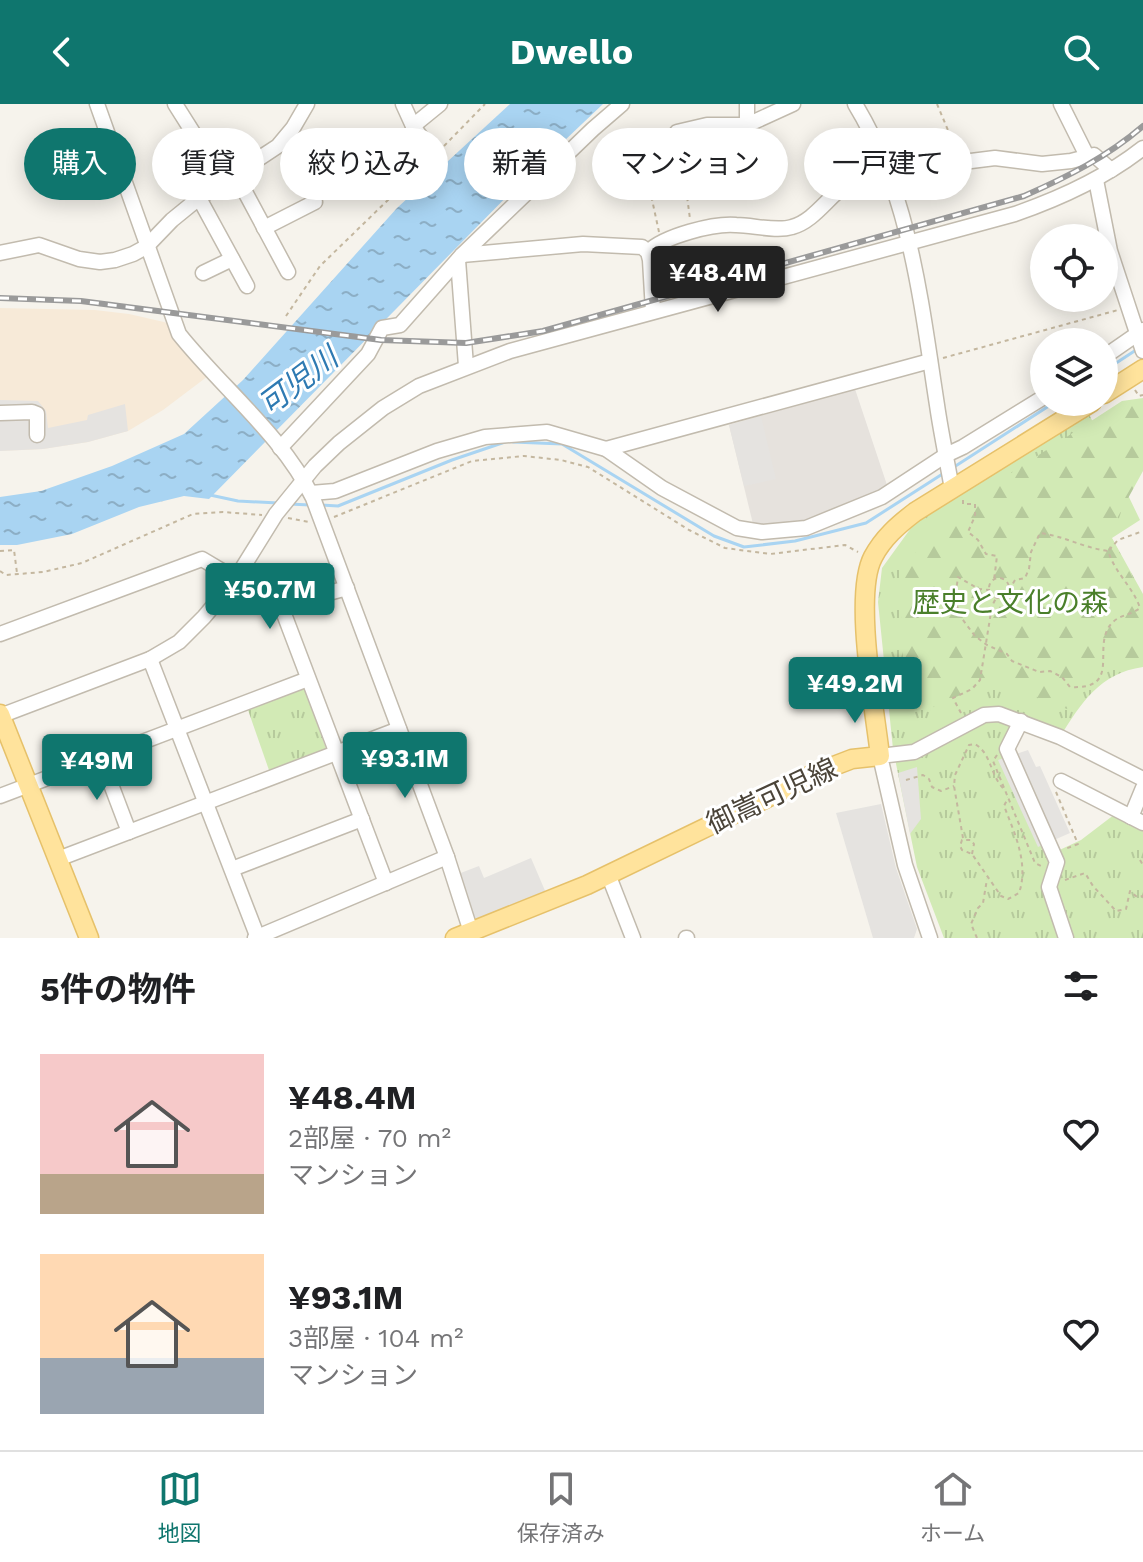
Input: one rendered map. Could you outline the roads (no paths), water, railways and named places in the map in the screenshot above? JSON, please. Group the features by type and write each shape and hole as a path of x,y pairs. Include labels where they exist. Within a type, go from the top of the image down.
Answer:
{"main road":[{"path":"1118,385 1143,369"},
{"path":"880,756 863,607 871,559 890,531 915,512 1070,416"},
{"path":"0,715 89,938"},
{"name":"御嵩可児線","path":"462,936 608,874 813,774 852,759 880,756"}],"street":[{"path":"97,104 179,334 278,444 309,490 447,857 462,936"},
{"path":"175,104 193,128"},
{"path":"264,155 278,146 307,104"},
{"path":"403,104 413,126 440,104"},
{"path":"278,444 368,354 382,328 400,325 460,257 622,104"},
{"path":"747,104 747,125"},
{"path":"694,128 747,125 793,104"},
{"path":"855,104 870,128"},
{"path":"1061,104 1087,156"},
{"path":"309,490 339,443 383,408 419,386 466,366 653,311 909,244 1028,209 1067,195 1096,180 1143,148"},
{"path":"972,161 995,158 1042,164 1094,155 1111,170"},
{"path":"1096,180 1110,251 1140,339 1118,350"},
{"path":"0,253 39,245 79,259 100,262 115,260 146,247 197,200"},
{"path":"200,200 247,286"},
{"path":"245,200 288,272"},
{"path":"648,252 661,241 731,224 792,227 808,219 829,200"},
{"path":"898,200 909,244 946,455 957,486"},
{"path":"264,228 315,202"},
{"path":"460,257 583,244 642,247 648,252 653,311"},
{"path":"460,257 466,366"},
{"path":"203,273 232,259"},
{"path":"606,449 930,361"},
{"path":"0,715 150,659 179,642 235,580 290,495 309,490 335,491 437,451 485,437 547,432 606,449 662,488 737,528 762,532 806,528 882,497 1030,406"},
{"path":"0,413 37,414 37,435"},
{"path":"0,634 202,559 281,606 386,883"},
{"path":"281,606 347,588"},
{"path":"150,659 257,938 447,857"},
{"path":"0,796 308,679"},
{"path":"930,938 905,865 880,756 914,752 984,715 999,714 1060,737 1143,779"},
{"path":"1021,721 1007,749 1057,862 1055,879 1049,887 1066,938"},
{"path":"58,859 399,729"},
{"path":"101,758 129,832"},
{"path":"1061,781 1137,820 1143,788"},
{"path":"232,869 362,819"},
{"path":"608,874 633,938"}],"water":[{"path":"510,104 603,104 576,130 484,128"},
{"name":"可児川","path":"464,146 464,200 503,200 209,499 184,496 139,507 72,534 17,545 0,545 0,497 41,491 112,466 184,434 243,380 406,200 448,200 448,161"}],"waterway":[{"path":"1118,362 1136,350"},
{"path":"954,467 1033,416"},
{"path":"321,505 338,506 505,442"},
{"path":"513,442 562,444 714,536 744,547 795,541 866,523 944,473"},
{"path":"210,495 238,501 278,503"},
{"path":"289,504 310,505"}],"railway":[{"path":"0,298 81,301 381,340 466,343 543,331 1024,196 1086,166 1143,126"}],"park label":[{"name":"歴史と文化の森","path":"1010,602"}]}
